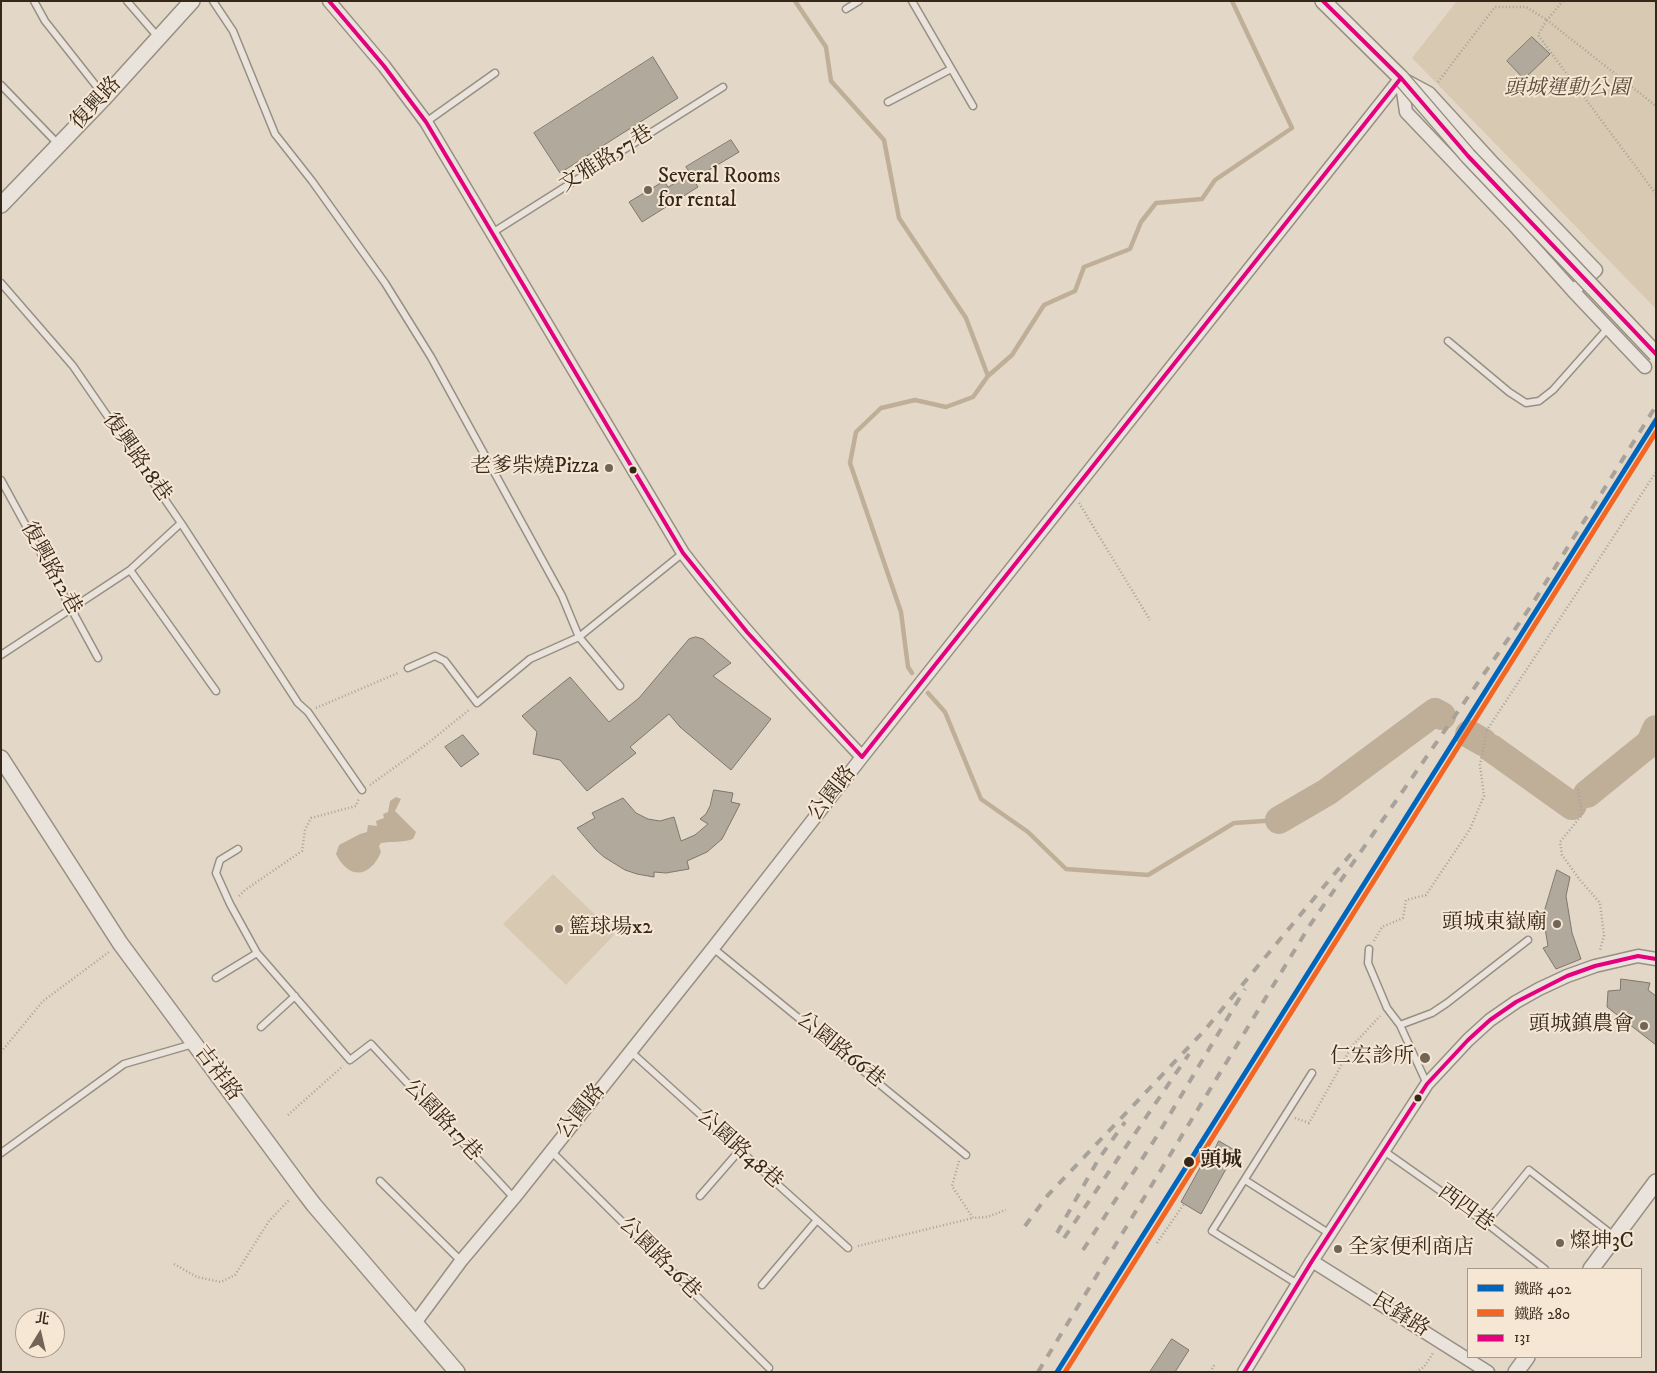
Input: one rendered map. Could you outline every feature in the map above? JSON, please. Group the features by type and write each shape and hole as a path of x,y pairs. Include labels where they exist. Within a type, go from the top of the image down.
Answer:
{"street":[{"name":"復興路","path":"1,205 192,1"},
{"path":"329,1 384,66 426,122 683,553 706,584 801,693 862,757"},
{"path":"1323,1 1401,78 1468,156 1656,354"},
{"path":"1401,78 1429,93 1596,270 1573,291"},
{"path":"1401,78 1406,112 1512,223 1645,368"},
{"name":"公園路","path":"415,1323 461,1261 514,1198 713,948 862,757 1401,78"},
{"name":"吉祥路","path":"1,758 120,944 314,1206 457,1372"},
{"path":"1244,1372 1312,1260 1427,1084 1439,1069 1490,1020 1539,989 1595,966 1638,956 1656,959"},
{"path":"1592,1268 1656,1182"},
{"name":"民鋒路","path":"1312,1260 1488,1372"},
{"path":"1516,1372 1526,1358"}],"lane":[{"path":"34,1 45,20 105,96"},
{"path":"127,1 159,38"},
{"path":"213,1 233,31 276,134 312,180 385,283 431,357 562,596 579,637 620,686"},
{"path":"846,9 859,1"},
{"path":"912,1 973,106"},
{"path":"888,102 951,69"},
{"path":"426,122 495,73"},
{"path":"1,84 59,145"},
{"name":"文雅路57巷","path":"492,233 723,87"},
{"name":"復興路18巷","path":"1,283 73,366 181,523 298,702 308,712 362,790"},
{"path":"1448,341 1509,392 1526,403 1539,401 1552,390 1608,328"},
{"name":"復興路12巷","path":"1,480 98,658"},
{"path":"1,655 130,570 181,523"},
{"path":"408,668 435,656 445,661 477,703 530,659 579,637 683,553"},
{"path":"130,570 216,691"},
{"path":"238,849 220,860 216,873 230,904 258,953 350,1060"},
{"path":"1400,1025 1432,1013 1447,1004 1528,940"},
{"name":"公園路66巷","path":"713,948 966,1155"},
{"path":"1369,949 1368,963 1387,1008 1400,1025 1427,1084"},
{"path":"216,978 258,953"},
{"path":"261,1027 295,996"},
{"path":"1,1153 124,1064 194,1044"},
{"name":"公園路17巷","path":"350,1060 371,1044 514,1198"},
{"name":"公園路48巷","path":"630,1051 848,1248"},
{"path":"1298,1284 1212,1230 1312,1073"},
{"path":"700,1196 740,1150"},
{"name":"公園路26巷","path":"550,1151 769,1368"},
{"name":"西四巷","path":"1384,1151 1486,1223 1544,1268"},
{"path":"1486,1223 1529,1170 1614,1237"},
{"path":"1245,1180 1330,1234"},
{"path":"380,1181 461,1261"},
{"path":"762,1285 817,1220"}],"path":[{"path":"1563,1 1547,20 1538,35 1656,194"},
{"path":"1429,93 1495,7 1526,7 1547,20 1656,106"},
{"path":"1369,949 1382,928 1403,918 1406,900 1426,894 1470,828 1484,796 1480,765 1487,730 1656,472"},
{"path":"1072,492 1150,620"},
{"path":"308,712 408,668"},
{"path":"230,904 245,890 302,851 305,830 311,818 356,806 362,790 423,747 477,703"},
{"path":"1578,789 1582,815 1560,842 1562,855 1600,903 1604,936 1595,966"},
{"path":"1,1052 43,1001 120,944"},
{"path":"1287,1114 1297,1120 1309,1123 1352,1046 1387,1008"},
{"path":"288,1115 350,1060"},
{"path":"966,1155 958,1162 952,1186 973,1218"},
{"path":"174,1264 197,1277 221,1282 235,1275 269,1221 301,1188"},
{"path":"1157,1243 1184,1204"},
{"path":"848,1248 973,1218 987,1217 1006,1210"},
{"path":"1416,1372 1424,1367 1440,1341"},
{"path":"1210,1372 1215,1364"}],"green space":[{"name":"頭城運動公園","path":"1457,1 1656,1 1656,309 1412,58"},
{"name":"籃球場x2","path":"553,874 615,934 566,985 503,924"}],"shaded area":[{"path":"396,797 401,799 395,811 416,832 413,839 381,843 379,846 381,852 371,867 365,871 353,872 341,862 336,854 339,845 367,832 368,825 377,826 376,821 384,818 383,814 388,812 390,801"}],"building":[{"path":"1532,37 1550,54 1524,79 1507,61"},
{"path":"653,57 678,98 560,173 534,133"},
{"path":"731,140 739,152 694,179 686,167"},
{"path":"690,173 698,187 642,222 629,202 664,181 668,187"},
{"path":"696,637 703,639 731,663 713,676 771,719 731,770 680,727 669,714 630,747 636,753 587,791 560,760 533,754 537,732 522,716 570,677 609,722 639,698 689,639"},
{"path":"463,735 479,754 461,767 445,747"},
{"path":"714,790 733,793 731,802 740,804 722,839 707,852 687,861 689,869 666,873 654,872 654,877 625,870 596,850 577,828 595,818 592,813 623,798 636,813 648,819 660,821 674,817 681,841 695,835 708,824 700,819 706,814 710,806"},
{"name":"頭城東嶽廟","path":"1557,870 1570,877 1566,896 1572,933 1581,959 1556,969 1543,948 1548,946 1543,916"},
{"name":"頭城鎮農會","path":"1621,979 1650,983 1648,990 1656,996 1656,1045 1607,1007 1608,991 1620,990"},
{"path":"1219,1141 1236,1151 1201,1214 1181,1202 1201,1166 1189,1160 1197,1146 1212,1154"},
{"path":"1172,1339 1189,1350 1175,1372 1150,1372"}],"waterway":[{"path":"795,1 826,47 831,81 884,140 899,218 966,318 988,376 973,397 946,407 915,400 881,408 856,432 850,463 901,612 908,667 912,673"},
{"path":"988,376 1012,355 1044,305 1075,291 1084,267 1130,249 1141,222 1156,203 1202,199 1215,180 1292,128 1232,1"},
{"path":"928,693 945,712 981,799 1028,832 1066,869 1148,875 1234,823 1279,820"},
{"path":"1279,820 1327,792 1435,712 1442,716"},
{"path":"1587,794 1650,743 1656,729"},
{"path":"1469,734 1483,742"},
{"path":"1491,748 1573,805"}],"railway":[{"path":"1038,1372 1310,925 1531,606 1656,406"},
{"path":"1025,1226 1048,1195 1204,1031 1355,849"},
{"path":"1083,1250 1157,1136 1245,989"},
{"path":"1064,1238 1189,1054"},
{"path":"1057,1233 1098,1160 1125,1122"}],"rail line":[{"name":"402","path":"1057,1372 1656,420"},
{"name":"280","path":"1065,1372 1656,432"}],"transit line":[{"name":"131","path":"329,1 384,66 426,122 683,553 747,632 862,757"},
{"name":"131","path":"1323,1 1401,78 1468,156 1656,354"},
{"name":"131","path":"862,757 1401,78"},
{"name":"131","path":"1244,1372 1312,1261 1427,1084 1468,1040 1490,1020 1516,1002 1567,976 1595,966 1638,956 1656,959"}],"place":[{"name":"Several Rooms for rental","path":"648,190"},
{"name":"老爹柴燒Pizza","path":"609,468"},
{"name":"頭城東嶽廟","path":"1557,924"},
{"name":"籃球場x2","path":"559,929"},
{"name":"頭城鎮農會","path":"1644,1026"},
{"name":"仁宏診所","path":"1425,1058"},
{"name":"頭城","path":"1189,1162"},
{"name":"燦坤3C","path":"1560,1243"},
{"name":"全家便利商店","path":"1338,1249"}]}
